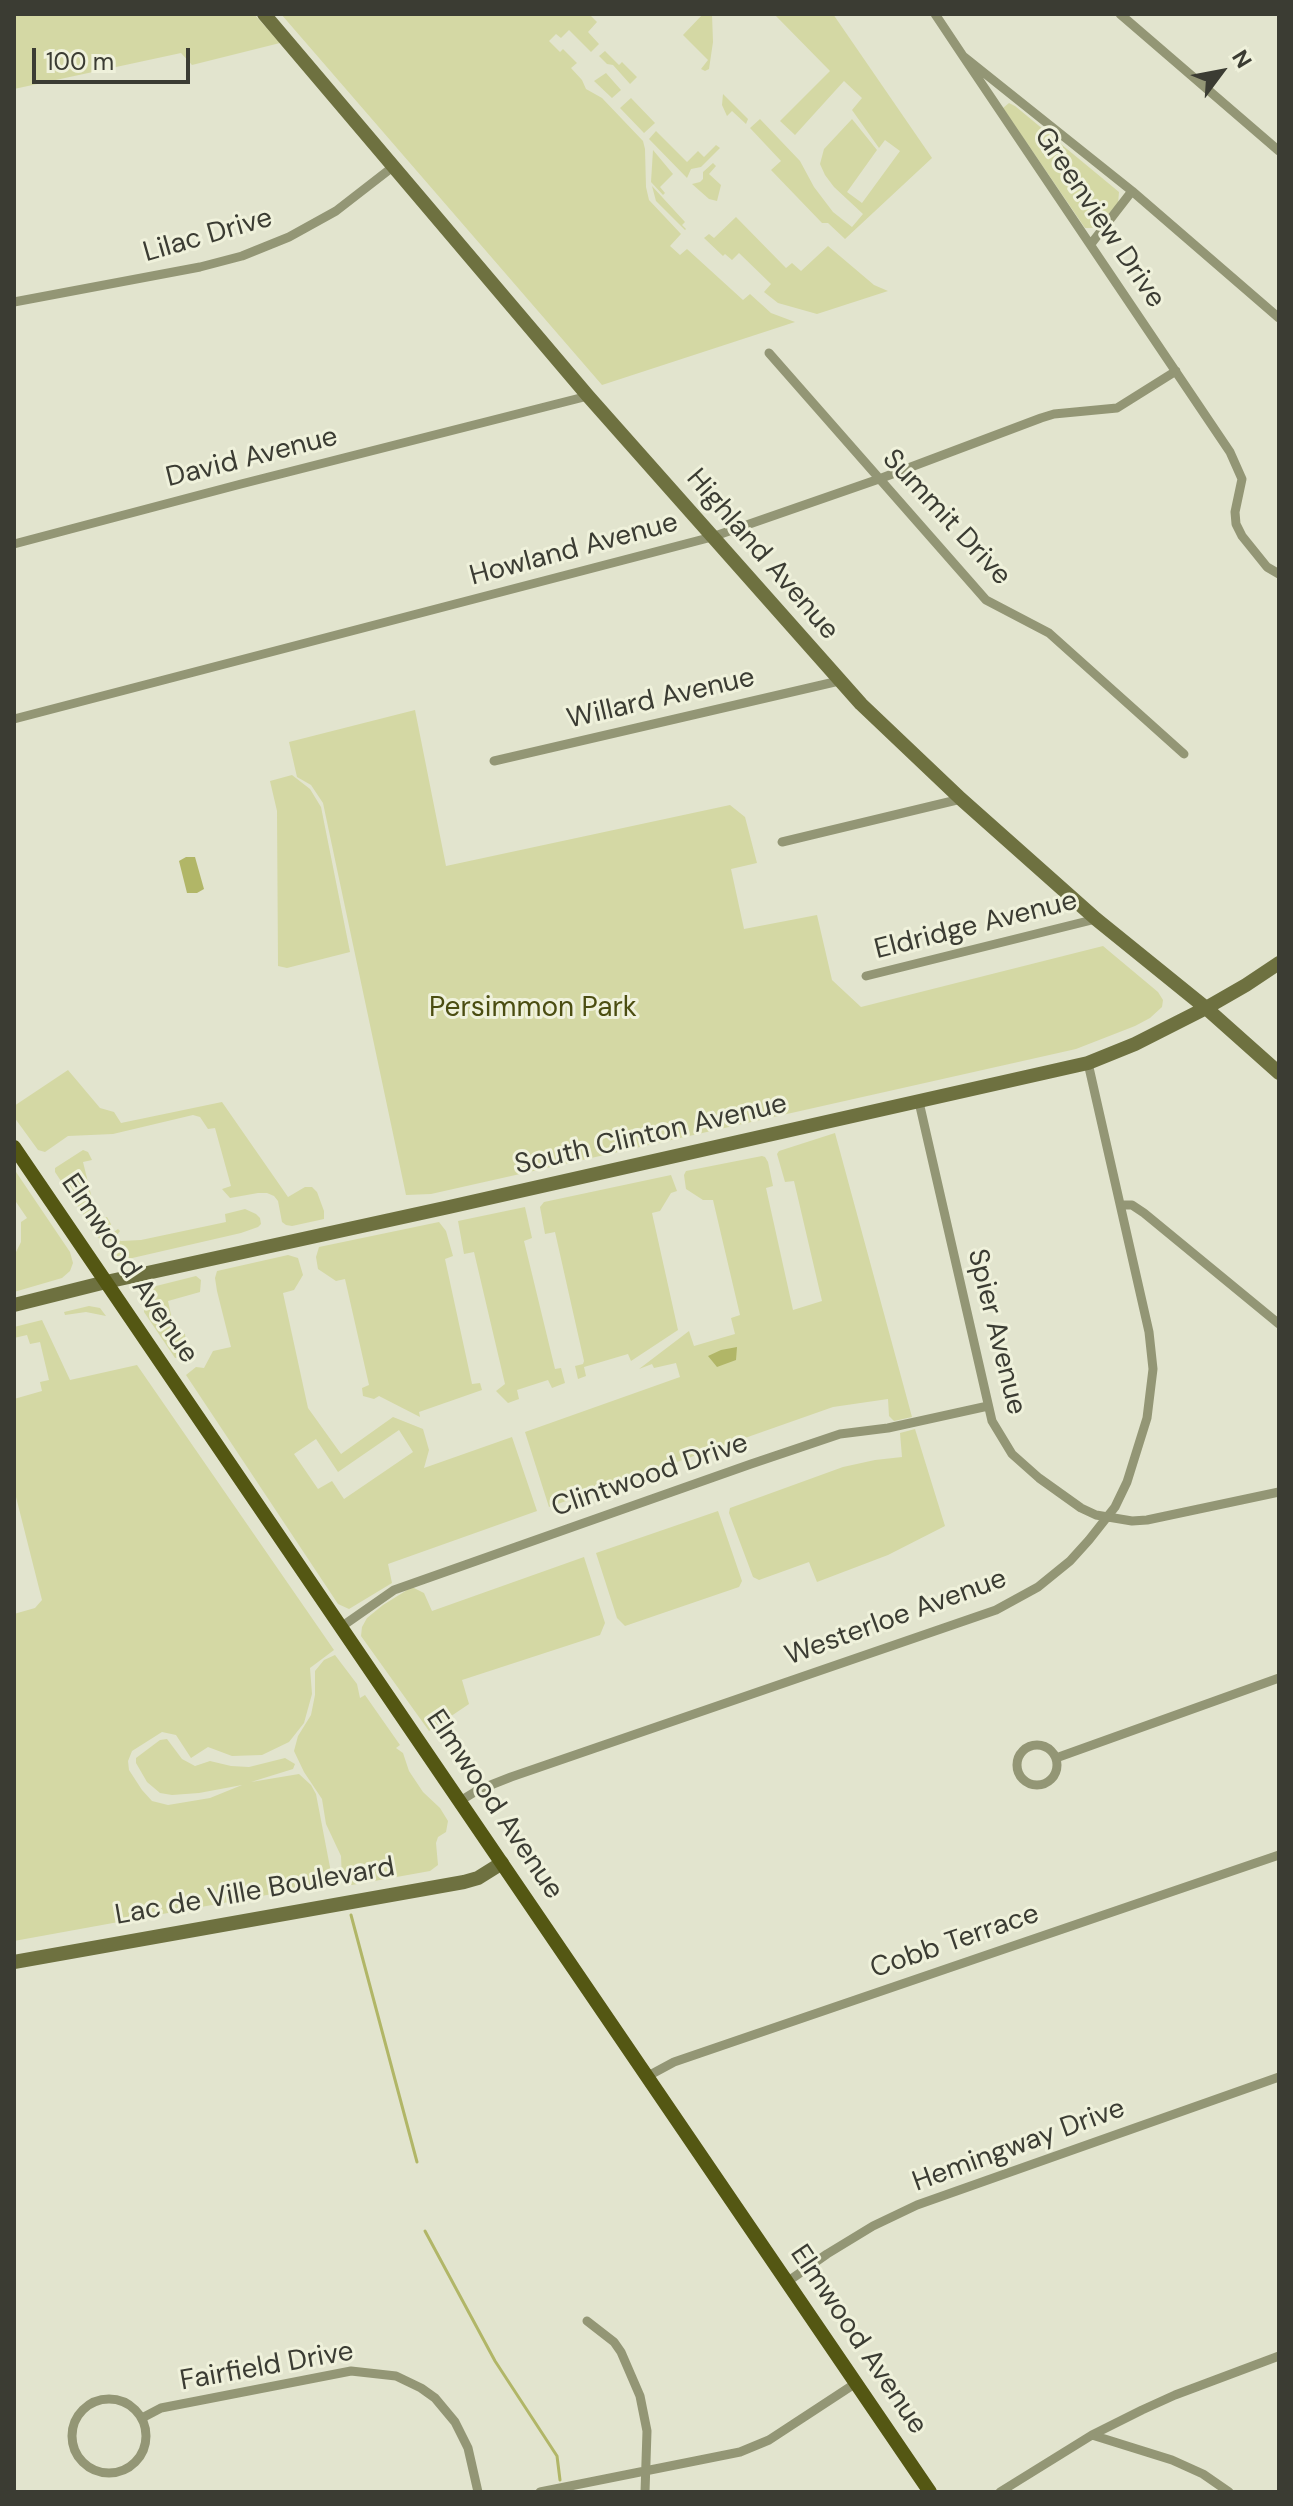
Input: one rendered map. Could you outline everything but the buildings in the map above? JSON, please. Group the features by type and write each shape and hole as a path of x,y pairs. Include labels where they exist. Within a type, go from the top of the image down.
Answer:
{"main road":[{"name":"Elmwood Avenue","path":"14,1147 930,2492"}],"street":[{"name":"Highland Avenue","path":"264,14 588,396 839,681 961,799 1096,919 1206,1008 1279,1073"},
{"name":"Greenview Drive","path":"935,14 1234,459 1242,479 1235,512 1236,524 1267,567 1279,574"},
{"path":"1120,14 1279,151"},
{"path":"963,56 1132,191 1279,318"},
{"name":"Lilac Drive","path":"14,302 200,267 242,256 289,237 336,211 394,166"},
{"path":"1091,244 1132,191"},
{"name":"Summit Drive","path":"769,353 986,600 1049,633 1184,754"},
{"name":"Howland Avenue","path":"14,719 712,537 1041,418 1117,408 1176,371"},
{"name":"David Avenue","path":"14,544 588,396"},
{"name":"Willard Avenue","path":"494,761 839,681"},
{"path":"782,842 961,799"},
{"name":"Eldridge Avenue","path":"866,976 1096,919"},
{"name":"South Clinton Avenue","path":"14,1305 1088,1063 1135,1044 1206,1008 1279,963"},
{"name":"Westerloe Avenue","path":"460,1801 511,1777 996,1610 1054,1575 1108,1517 1127,1482 1138,1448 1147,1418 1153,1369 1149,1332 1088,1063"},
{"name":"Spier Avenue","path":"919,1102 992,1421 1000,1438 1022,1464 1081,1508 1096,1515 1132,1521 1279,1492"},
{"path":"1121,1205 1132,1205 1144,1213 1279,1324"},
{"name":"Clintwood Drive","path":"341,1627 394,1590 751,1464 840,1434 904,1425 988,1406"},
{"path":"1056,1758 1279,1678"},
{"path":"1043,1745 1056,1758 1056,1772 1041,1784 1028,1782 1019,1772 1018,1760 1024,1749 1030,1746 1043,1745"},
{"name":"Cobb Terrace","path":"648,2076 674,2062 1279,1855"},
{"name":"Lac de Ville Boulevard","path":"14,1962 464,1882 478,1878 502,1863"},
{"name":"Hemingway Drive","path":"787,2282 873,2226 917,2205 1279,2077"},
{"path":"587,2321 614,2342 640,2396 647,2431 645,2492"},
{"path":"1000,2492 1092,2435 1175,2395 1279,2356"},
{"name":"Fairfield Drive","path":"142,2418 161,2408 198,2399 351,2371 396,2376 435,2398 455,2422 468,2448 478,2492"},
{"path":"540,2492 646,2469 723,2457 754,2447 856,2383"},
{"path":"112,2399 124,2402 142,2418 146,2439 144,2450 130,2467 109,2473 98,2471 80,2458 75,2448 74,2424 89,2405 112,2399"},
{"path":"1092,2435 1189,2467 1229,2492"}],"green space":[{"path":"14,14 254,14 280,43 192,65 181,53 14,89"},
{"path":"281,14 589,14 597,22 588,32 599,44 591,52 569,30 561,38 556,34 549,41 577,63 571,68 586,89 602,98 643,141 649,200 681,234 670,246 680,255 687,249 743,300 750,294 771,313 795,322 602,385"},
{"path":"703,14 712,14 713,42 709,69 705,71 701,69 708,60 683,35"},
{"path":"774,14 833,14 932,158 845,239 828,223 822,223 771,170 781,161 750,128 760,119 800,161 833,212 852,227 863,214 825,175 820,164 824,149 852,119 877,150 847,192 862,203 900,151 885,140 879,148 852,110 862,98 844,81 795,135 780,121 830,71"},
{"path":"605,51 637,77 630,84 613,65 607,64 599,56"},
{"path":"606,73 621,90 612,98 594,81"},
{"path":"723,94 748,119 746,124 732,111 727,116 722,105"},
{"path":"631,98 655,123 644,133 620,108"},
{"path":"1009,103 1119,192 1118,204 1095,228 1085,228 1003,108"},
{"path":"656,131 687,162 698,151 704,157 716,145 720,148 701,167 691,169 687,178 649,139"},
{"path":"653,150 673,174 660,187 665,193 663,195 651,182"},
{"path":"713,163 716,166 709,174 721,185 717,201 709,199 692,184 703,179 703,172"},
{"path":"652,186 685,222 682,225 685,230 656,201"},
{"path":"736,217 786,268 792,263 801,271 828,246 874,285 888,291 817,314 778,303 764,292 771,284 739,253 732,260 725,254 723,256 704,238 709,234 714,238"},
{"name":"Persimmon Park","path":"415,710 446,866 730,805 745,817 757,863 731,869 744,929 817,915 832,980 861,1007 1103,946 1158,992 1163,1000 1162,1007 1135,1026 1076,1049 431,1194 406,1195 323,803 311,785 297,777 289,742"},
{"path":"292,775 310,789 321,807 350,952 287,968 278,966 277,811 270,781"},
{"path":"68,1070 100,1108 114,1112 121,1123 222,1102 288,1197 305,1187 312,1187 317,1192 324,1219 286,1225 282,1222 274,1196 258,1193 230,1198 222,1189 231,1186 215,1128 208,1129 200,1117 193,1115 113,1134 68,1136 45,1152 38,1150 14,1117 14,1106"},
{"path":"835,1133 912,1417 894,1421 889,1416 888,1399 833,1407 549,1507 525,1432 680,1377 676,1363 654,1368 652,1364 639,1369 689,1331 694,1346 735,1334 731,1318 740,1315 713,1200 703,1200 686,1189 686,1171 765,1157 773,1186 766,1188 793,1310 822,1301 794,1181 785,1182 777,1154"},
{"path":"83,1150 92,1160 83,1162 97,1219 107,1217 111,1224 110,1231 103,1223 99,1225 107,1239 102,1243 55,1172 55,1168"},
{"path":"14,1169 70,1252 73,1263 62,1278 14,1292 14,1256 21,1242 21,1222 27,1218 14,1199"},
{"path":"671,1175 677,1191 671,1193 660,1211 652,1213 678,1330 631,1361 628,1354 584,1367 586,1376 578,1379 575,1366 584,1361 555,1232 545,1234 540,1207 544,1202"},
{"path":"525,1207 532,1238 524,1241 555,1369 561,1368 565,1383 552,1388 548,1380 517,1390 519,1399 508,1403 496,1391 505,1384 474,1252 464,1254 458,1221"},
{"path":"245,1209 260,1218 258,1227 128,1259 114,1256 105,1246 111,1242 108,1236 118,1229 120,1231 115,1238 121,1241 141,1240 226,1222 225,1214"},
{"path":"439,1222 446,1231 453,1256 445,1259 472,1384 480,1383 482,1390 419,1412 420,1417 379,1396 374,1399 363,1396 362,1388 369,1385 345,1279 336,1281 318,1269 316,1257 319,1247"},
{"path":"288,1255 298,1258 303,1275 294,1290 283,1293 308,1408 341,1454 393,1417 423,1429 429,1450 424,1468 512,1437 537,1511 388,1564 392,1583 349,1609 338,1604 186,1375 196,1367 204,1368 213,1351 231,1347 217,1291 217,1271","holes":["399,1430 413,1452 344,1499 332,1481 318,1489 294,1454 316,1439 338,1472"]},
{"path":"196,1276 201,1280 200,1292 168,1301 175,1333 185,1334 187,1353 175,1358 144,1312 144,1297 152,1287"},
{"path":"89,1306 100,1308 106,1316 86,1312 65,1315 64,1312"},
{"path":"42,1320 70,1380 137,1365 334,1650 310,1668 312,1694 304,1723 289,1742 262,1755 232,1756 208,1747 191,1758 176,1735 162,1732 132,1751 129,1770 152,1801 168,1805 210,1798 242,1785 199,1793 160,1793 147,1782 136,1758 160,1740 167,1739 182,1759 195,1766 210,1761 249,1767 285,1758 295,1764 293,1769 251,1782 299,1774 311,1785 316,1794 333,1883 14,1941 14,1614 35,1608 42,1600 14,1498 14,1399 42,1391 40,1382 49,1380 40,1342 30,1344 27,1335 14,1338 14,1327"},
{"path":"915,1429 945,1526 888,1555 817,1582 809,1562 759,1580 753,1577 729,1513 730,1508 843,1467 902,1457 900,1433"},
{"path":"718,1511 742,1581 739,1587 625,1626 617,1618 596,1553"},
{"path":"584,1557 605,1623 600,1635 462,1680 469,1704 429,1731 361,1636 367,1618 412,1587 424,1593 432,1611"},
{"path":"335,1655 357,1684 360,1698 365,1695 400,1745 396,1748 403,1753 409,1771 423,1792 440,1808 448,1821 446,1832 438,1837 436,1843 438,1865 430,1871 352,1885 342,1879 341,1856 326,1824 322,1799 294,1751 298,1736 311,1715 315,1671 324,1660"}],"shaded area":[{"path":"195,857 204,889 197,893 187,893 179,861"},
{"path":"737,1347 736,1360 717,1367 708,1356 721,1350"}],"waterway":[{"path":"351,1915 417,2162"},
{"path":"425,2231 495,2361 557,2456 560,2480"}]}
